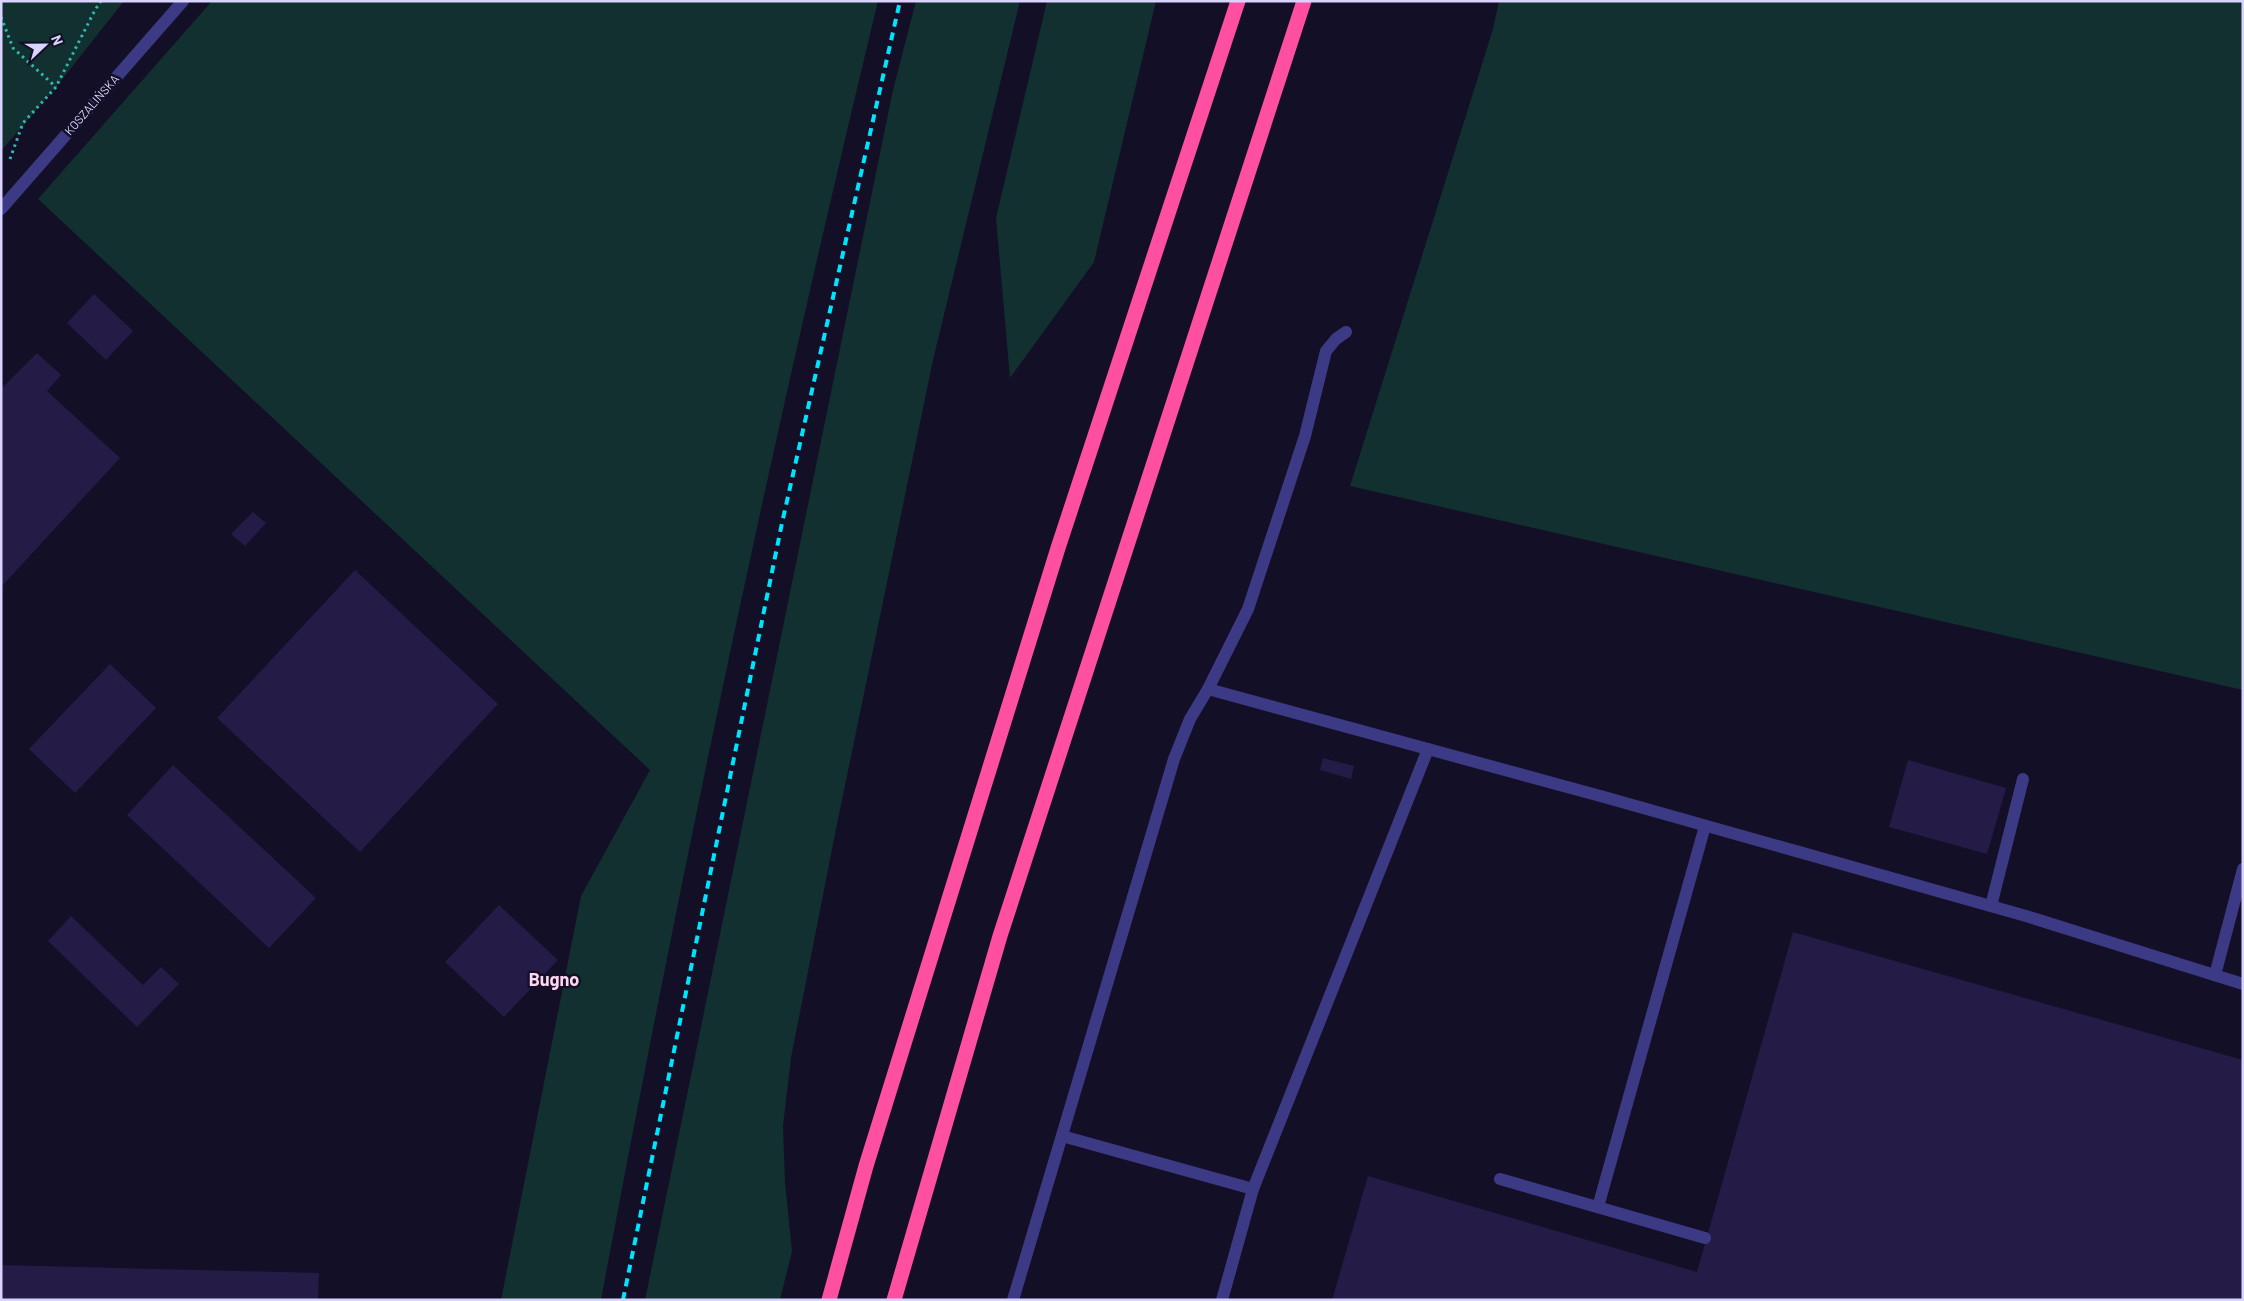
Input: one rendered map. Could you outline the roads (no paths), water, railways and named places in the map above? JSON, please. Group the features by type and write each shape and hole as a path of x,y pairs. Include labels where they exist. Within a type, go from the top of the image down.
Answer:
{"highway":[{"path":"829,1300 866,1166 1058,548 1238,1"},
{"path":"894,1300 1003,927 1304,1"}],"street":[{"name":"KOSZALIŃSKA","path":"1,209 182,1"},
{"path":"1013,1300 1174,759 1190,719 1208,689 1248,609 1305,436 1326,351 1336,339 1346,332"},
{"path":"1208,689 1990,906 2243,984"},
{"path":"1222,1300 1253,1189 1428,749"},
{"path":"1990,906 2023,779"},
{"path":"1598,1207 1705,826"},
{"path":"2215,975 2243,869"},
{"path":"1062,1136 1253,1189"},
{"path":"1500,1179 1705,1238"}],"railway":[{"path":"623,1300 782,523 900,1"}],"district":[{"name":"Bugno","path":"554,980"}]}
